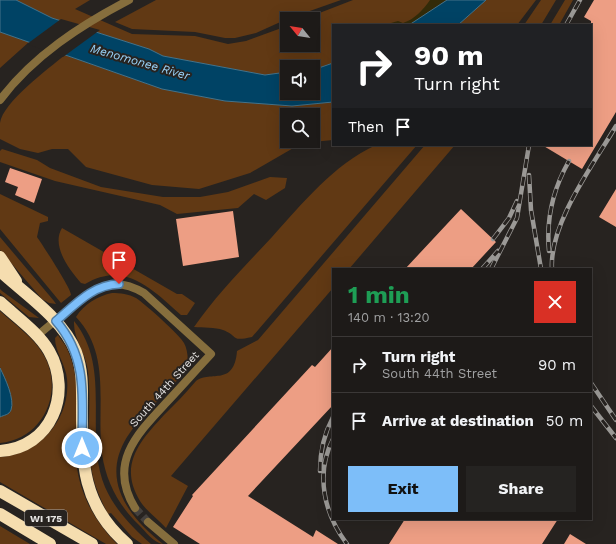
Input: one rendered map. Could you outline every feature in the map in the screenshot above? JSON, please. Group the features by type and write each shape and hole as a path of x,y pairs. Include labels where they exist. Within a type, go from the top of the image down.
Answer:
{"highway":[{"path":"0,257 24,294"},
{"path":"0,271 56,321 66,333 75,351 81,370 83,459 88,486 100,514 127,544"},
{"path":"0,302 37,336 48,349 58,370 60,386 56,408 52,419 36,437 21,446 0,451"},
{"name":"WI 175","path":"0,490 92,544"},
{"name":"WI 175","path":"0,514 50,544"}],"street":[{"path":"0,100 23,74 59,42 128,0"},
{"name":"South 44th Street","path":"37,336 84,296 97,288 109,284 128,285 144,293 211,354 143,428 130,448 126,458 124,477 129,497 135,508"},
{"path":"148,522 174,544"}],"shaded area":[{"path":"16,0 90,0 75,9 132,34 195,36 228,44 246,41 280,29 280,52 320,52 320,13 353,0 447,0 411,24 332,24 332,63 320,68 320,60 280,60 280,73 265,75 163,56 149,49 52,18"},
{"path":"156,0 341,0 307,12 280,12 280,22 256,33 235,38 225,38 195,32 132,29 115,22"},
{"path":"486,0 536,0 518,24 459,24"},
{"path":"541,0 556,0 542,24 525,24"},
{"path":"565,0 573,0 560,24 551,24"},
{"path":"0,32 29,42 0,68"},
{"path":"65,55 162,89 225,101 292,106 332,102 332,140 320,141 320,108 280,108 280,148 293,148 250,173 199,189 152,185 86,167 68,149 52,149 38,153 20,149 0,139 0,123 3,115 9,105 27,86"},
{"path":"374,146 416,146 252,337 237,339 228,332 220,329 194,327 232,280 307,198 332,174 360,153"},
{"path":"424,146 454,146 350,268 332,268 332,289 171,476 188,486 166,528 143,505 134,488 131,476 135,454 147,434 196,381 202,378 227,373 235,362 237,351 258,340"},
{"path":"2,149 37,160 50,168 101,187 163,197 200,197 228,192 270,177 287,178 285,188 266,200 254,194 238,208 177,214 160,205 55,181 0,162 0,151"},
{"path":"0,194 48,217 48,221 40,223 37,237 70,291 71,295 61,303 0,229"},
{"path":"62,228 177,294 182,294 195,303 187,315 181,315 149,288 138,281 126,277 113,275 99,277 85,284 81,283 71,271 60,250 59,235"},
{"path":"0,237 56,304 49,303 42,299 0,250"},
{"path":"0,289 39,318 29,317 0,293"},
{"path":"112,293 127,295 140,301 181,339 187,353 188,364 186,370 133,428 119,453 116,468 122,497 130,510 139,522 163,544 150,536 125,510 114,493 104,464 102,454 100,382 98,365 94,348 87,332 76,317 83,308 92,301"},
{"path":"0,311 39,348 49,368 52,383 51,397 39,423 15,440 0,443 0,417 10,411 11,400 0,367"},
{"path":"74,321 86,340 92,360 96,402 96,445 99,467 105,487 125,518 151,544 142,544 132,537 111,513 108,514 96,487 89,451 88,371 85,358 75,334"},
{"path":"58,335 67,349 73,364 75,377 75,447 80,484 89,506 101,526 117,544 106,544 0,482 0,457 15,455 40,442 50,432 64,407 67,393 67,379 65,369 55,343 55,338"},
{"path":"0,526 30,544 0,544"}],"sand":[{"path":"430,0 447,0 411,24 388,24 398,21 403,23 415,17 422,11"}],"water":[{"name":"Menomonee River","path":"0,0 16,0 52,18 149,49 163,56 265,75 280,73 280,100 320,100 320,68 332,63 332,102 292,106 225,101 162,89 0,32"},
{"path":"447,0 486,0 459,24 411,24"},
{"path":"0,368 9,389 12,405 9,413 0,417"}],"pier":[{"path":"61,19 100,30 63,57 27,44"}],"building":[{"path":"594,0 616,0 616,112 582,169 544,146 592,146 592,24 591,21 584,17"},
{"path":"10,168 42,179 34,203 15,195 18,187 5,182"},
{"path":"616,189 616,227 599,217"},
{"path":"461,209 496,242 472,268 406,268"},
{"path":"233,211 239,257 183,266 176,219"},
{"path":"332,348 332,406 248,496 313,537 316,530 338,544 200,544 173,527 193,496 192,495 312,365 315,367"},
{"path":"404,520 557,520 542,544 389,544"},
{"path":"570,534 586,544 564,544"}],"tunnel":[{"path":"135,508 148,522"}],"railway":[{"path":"567,24 580,0"},
{"path":"552,268 553,252 565,214 574,195 616,126"},
{"path":"492,268 517,218 529,146"},
{"path":"549,251 548,239 552,204 559,182 569,161"},
{"path":"529,175 531,210 541,268"},
{"path":"493,239 509,218 517,201"},
{"path":"483,268 498,251"},
{"path":"592,384 616,420"},
{"path":"592,407 616,438"},
{"path":"320,471 323,443 332,419"},
{"path":"332,441 327,452 323,480 328,507 332,517"},
{"path":"333,520 347,544"}],"route":[{"path":"82,448 81,370 75,351 66,333 56,321 84,296 97,288 109,284 119,284"}]}
